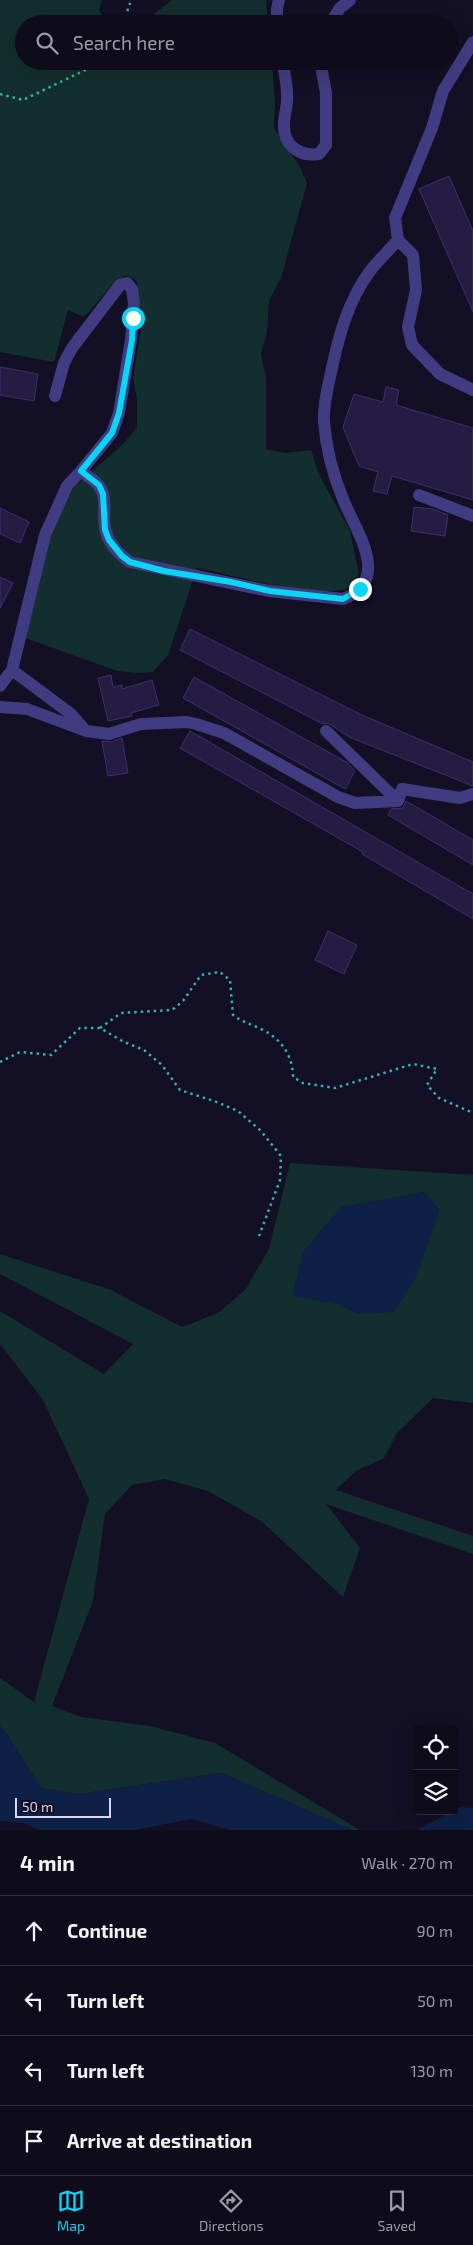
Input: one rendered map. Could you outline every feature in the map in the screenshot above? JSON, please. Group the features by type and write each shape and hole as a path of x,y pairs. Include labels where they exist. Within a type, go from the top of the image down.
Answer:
{"street":[{"path":"277,15 279,0"},
{"path":"336,15 340,8 350,0"},
{"path":"458,66 473,42"},
{"path":"284,70 287,83 284,124 286,139 291,147 300,153 311,155 319,154 326,145 326,93 322,70"},
{"path":"456,70 443,91 432,128 401,199 395,218 398,240 413,255 416,290 408,327 412,345 440,374 473,390"},
{"path":"81,471 99,485 103,494 107,535 122,556 130,562 164,571 231,582 270,591 343,599 351,596 360,589 366,580 369,566 362,537 343,499 330,458 324,420 326,397 344,318 370,271 398,240"},
{"path":"0,686 12,670 45,535 66,486 112,433 119,413 132,340 134,303 132,289 126,284 120,285 72,348 64,363 55,396"},
{"path":"419,495 473,516"},
{"path":"12,670 71,714 86,731"},
{"path":"0,707 27,709 86,731 109,734 141,724 187,722 224,733 338,798 355,802 398,801"},
{"path":"326,731 398,801"},
{"path":"398,801 402,790 460,798 473,794"}],"path":[{"path":"127,15 128,7 132,0"},
{"path":"0,94 23,100 85,70"},
{"path":"100,1028 121,1013 172,1010 183,1001 201,975 220,972 230,980 233,1015 240,1021 262,1029 281,1042 293,1062 293,1076 303,1083 336,1088 414,1064 437,1070 427,1085 439,1098 473,1113"},
{"path":"0,1062 20,1052 50,1055 80,1028 100,1028 124,1042 144,1050 162,1065 180,1090 238,1111 261,1131 281,1156 280,1180 258,1236"}],"green space":[{"path":"0,0 102,0 99,10 102,15 15,15 15,70 273,70 275,102 274,128 301,169 307,183 281,278 269,301 267,332 261,354 266,378 266,449 285,453 311,450 319,474 350,531 359,574 347,589 312,591 272,585 197,568 168,655 153,672 117,671 20,636 49,536 73,488 123,444 137,427 137,399 133,378 142,322 137,281 126,275 112,285 84,317 68,310 54,362 0,352"},
{"path":"172,0 266,0 267,15 153,15"},
{"path":"290,1163 473,1175 473,1403 433,1398 397,1433 384,1458 356,1471 336,1490 473,1536 473,1554 326,1504 360,1548 343,1597 261,1521 208,1491 165,1479 132,1485 105,1514 93,1601 52,1706 81,1717 150,1726 215,1743 360,1830 352,1830 221,1773 79,1794 41,1788 0,1726 0,1678 34,1702 89,1499 43,1400 0,1344 0,1311 104,1374 133,1344 0,1274 0,1254 111,1290 182,1327 218,1313 246,1289 269,1249","holes":["424,1192 359,1314 341,1305 392,1198"]}],"water":[{"path":"424,1192 440,1210 414,1281 394,1312 359,1314 341,1305 292,1296 303,1252 341,1207"},
{"path":"0,1726 41,1788 79,1794 221,1773 352,1830 229,1830 192,1819 135,1830 39,1830 24,1823 0,1821"},
{"path":"458,1808 473,1808 473,1830 417,1830 445,1815 458,1815"}],"building":[{"path":"449,176 473,231 473,312 419,189"},
{"path":"0,367 38,374 34,401 0,395"},
{"path":"386,387 399,390 396,405 473,428 473,500 392,476 387,494 373,491 378,472 359,466 343,427 354,394 383,402"},
{"path":"414,507 433,509 448,515 445,536 411,531"},
{"path":"0,508 29,522 20,543 0,534"},
{"path":"0,577 13,583 0,608"},
{"path":"190,629 362,715 473,762 473,786 349,737 328,723 323,724 180,650"},
{"path":"111,675 113,687 122,685 122,689 152,680 159,705 131,713 132,716 108,721 98,678"},
{"path":"194,677 348,763 355,771 345,789 183,698"},
{"path":"190,731 473,894 473,919 362,854 363,852 180,748"},
{"path":"122,738 128,773 108,776 102,741 111,742"},
{"path":"406,801 473,840 473,865 388,815 391,809 403,808"},
{"path":"328,931 357,945 344,974 315,960"}],"route":[{"path":"133,318 132,340 119,413 112,433 81,471 99,485 103,494 105,530 109,540 122,556 130,562 164,571 231,582 270,591 343,599 360,589"}]}
